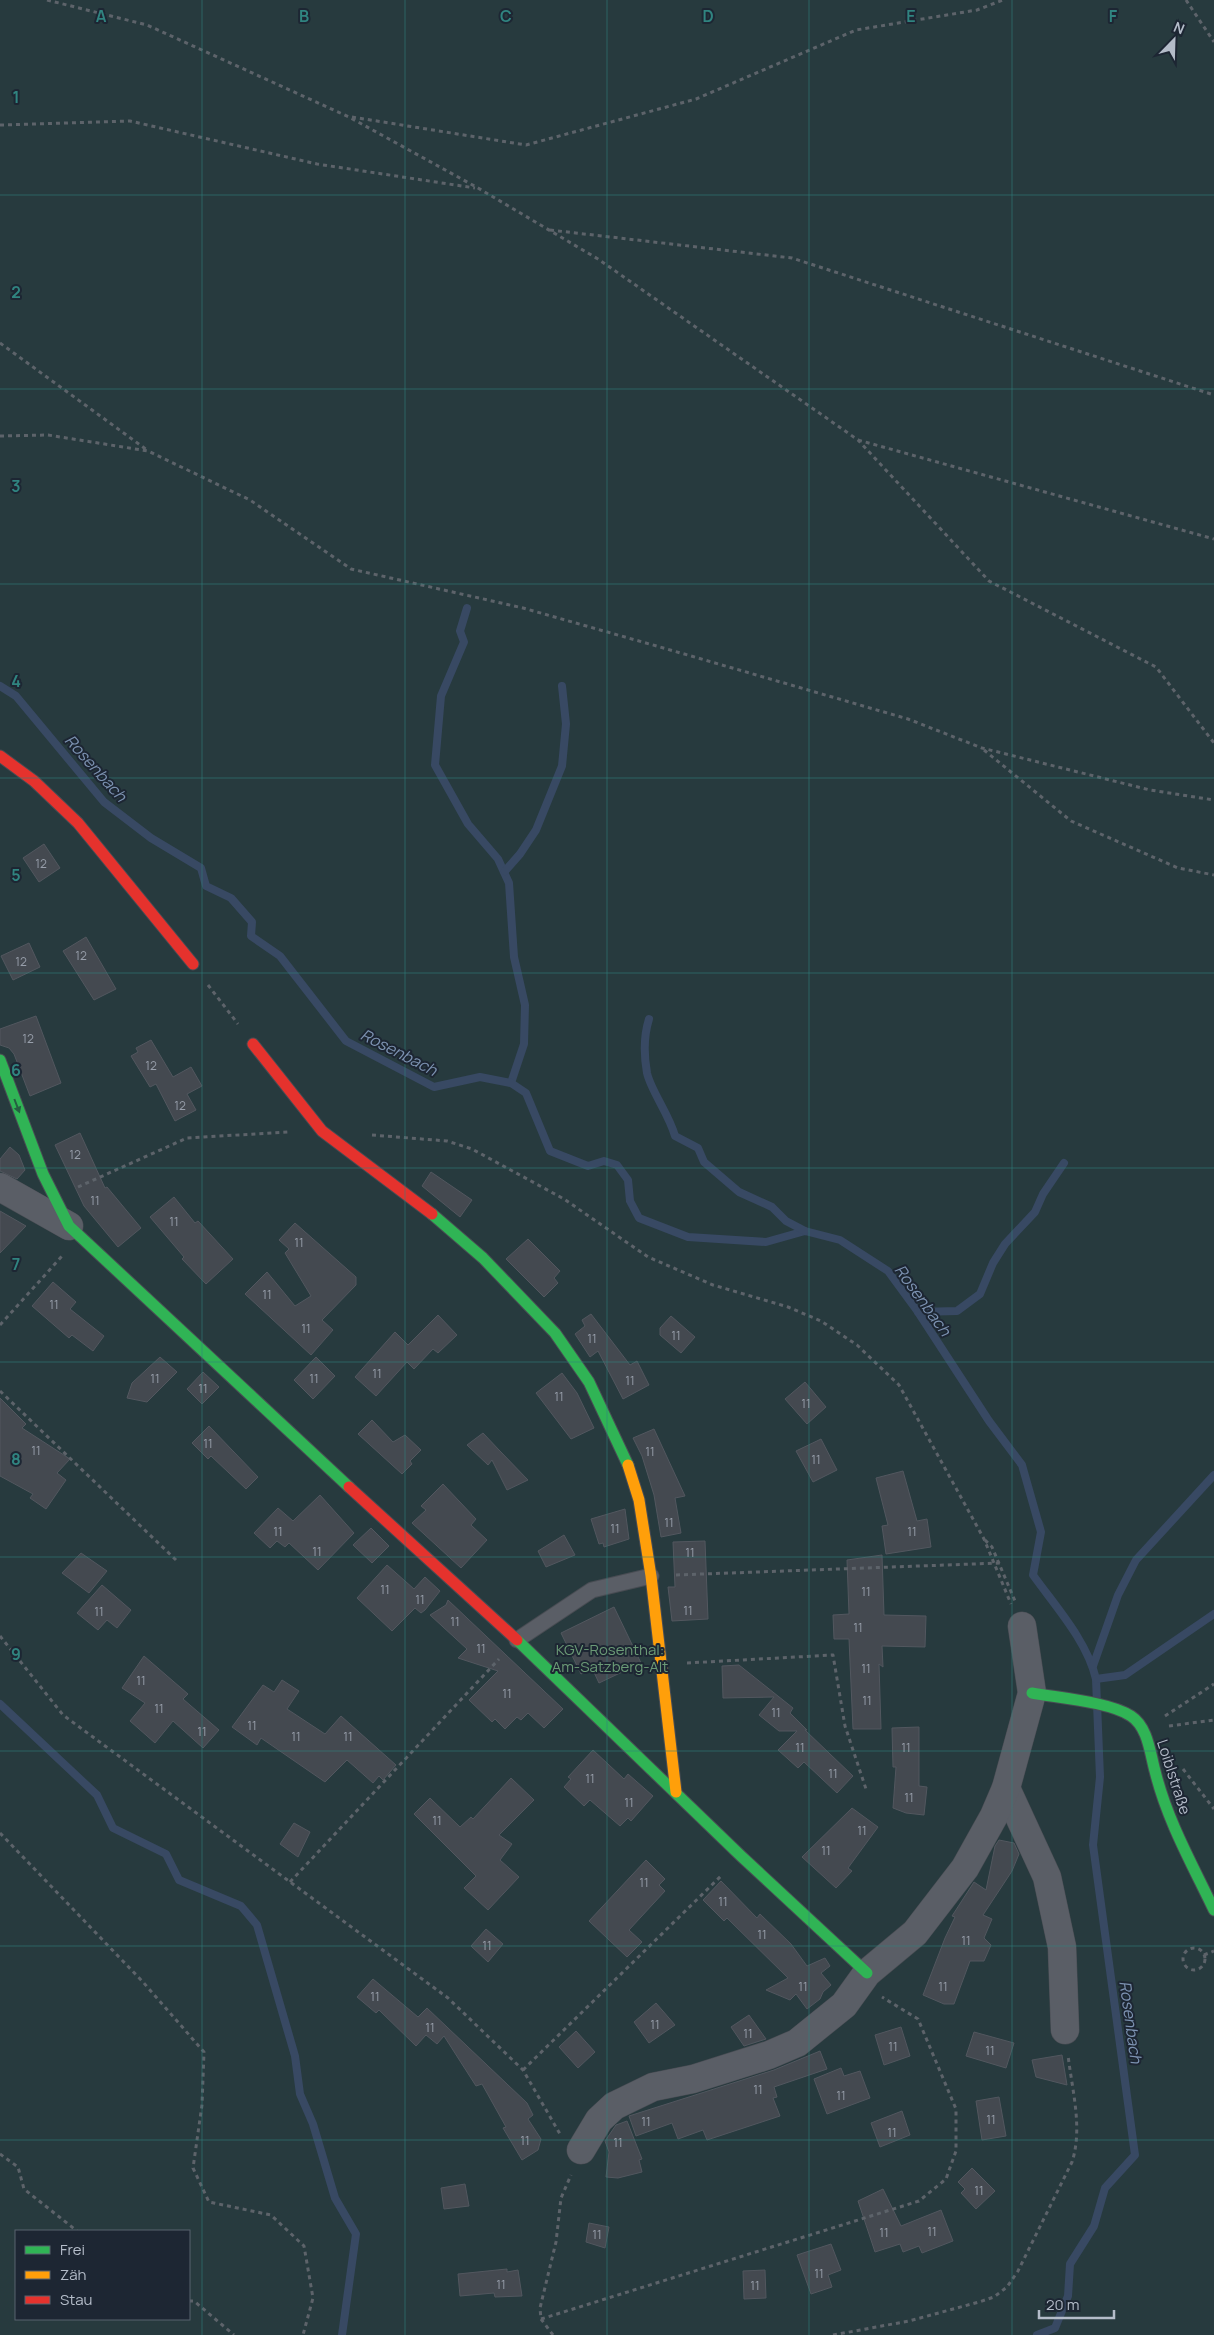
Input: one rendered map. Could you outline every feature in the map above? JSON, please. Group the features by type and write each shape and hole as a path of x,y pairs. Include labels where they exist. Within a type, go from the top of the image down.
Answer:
{"street":[{"path":"0,756 34,782 78,823 193,964"},
{"path":"253,1044 322,1130 431,1213 483,1258 527,1302 565,1346 589,1382 627,1461 639,1500 651,1576 676,1792"},
{"path":"0,1060 43,1174 75,1231"},
{"path":"0,1188 75,1231 313,1454 516,1640 741,1856 868,1973"},
{"path":"581,2150 599,2120 614,2106 654,2087 693,2079 769,2055 797,2043 844,2006 868,1973 914,1933 965,1868 994,1816 1041,1694 1020,1616"},
{"name":"Loiblstraße","path":"1041,1694 1126,1712 1139,1723 1143,1730 1161,1795 1178,1836 1214,1910"},
{"path":"1006,1788 1047,1877 1062,1947 1065,2030"}],"lane":[{"path":"516,1640 592,1590 651,1576"}],"path":[{"path":"47,0 146,25 349,117 478,188 598,259 858,440 989,581 1156,667 1214,743"},
{"path":"349,117 526,145 696,99 856,30 977,10 1002,0"},
{"path":"1186,0 1214,42"},
{"path":"0,125 130,121 317,164 478,188"},
{"path":"549,230 792,258 1214,395"},
{"path":"0,343 148,451 250,500 350,569 523,608 660,646 908,719 982,748 1150,790 1214,800"},
{"path":"0,436 48,435 148,451"},
{"path":"858,440 1214,539"},
{"path":"982,748 1071,821 1178,868 1214,875"},
{"path":"193,964 253,1044"},
{"path":"55,1198 187,1138 295,1132"},
{"path":"370,1135 446,1141 472,1149 564,1199 648,1258 713,1285 788,1306 829,1326 858,1345 900,1385 984,1540 1020,1616"},
{"path":"0,1325 75,1231"},
{"path":"0,1391 176,1560"},
{"path":"984,1540 992,1547 1000,1563 1020,1616"},
{"path":"651,1576 1000,1563"},
{"path":"0,1636 63,1715 448,1998 523,2070 562,2139 581,2150 561,2198 556,2242 540,2308 541,2319 553,2335"},
{"path":"290,1882 516,1640"},
{"path":"662,1664 833,1655 845,1726 866,1789"},
{"path":"1143,1730 1214,1684"},
{"path":"1143,1730 1214,1720"},
{"path":"0,1833 143,1982 204,2052 202,2105 193,2168 209,2202 271,2215 304,2246 313,2298 303,2335"},
{"path":"523,2070 741,1856"},
{"path":"1192,1948 1200,1950 1204,1955 1205,1962 1197,1970 1187,1968 1183,1962 1186,1952 1192,1948"},
{"path":"1204,1955 1214,1951"},
{"path":"541,2319 918,2201 946,2180 956,2151 956,2109 918,2019 872,1991 868,1973"},
{"path":"833,2335 909,2321 979,2302 994,2297 1007,2287 1022,2262 1072,2162 1076,2148 1078,2132 1065,2030"},
{"path":"0,2154 18,2167 24,2189 76,2230"},
{"path":"190,2301 194,2301 234,2335"}],"green space":[{"name":"KGV-Rosenthal: Am-Satzberg-Alt","path":"0,0 1214,0 1214,2335 0,2335"}],"building":[{"path":"44,844 60,868 39,882 23,858"},
{"path":"86,937 116,989 94,1000 63,951"},
{"path":"29,943 40,967 13,980 1,956"},
{"path":"36,1016 61,1083 30,1096 14,1054 9,1048 0,1045 0,1029"},
{"path":"151,1040 173,1077 191,1067 202,1086 187,1094 196,1110 175,1121 156,1084 150,1087 131,1056 138,1052 136,1048"},
{"path":"80,1133 105,1188 107,1187 141,1228 118,1247 84,1206 55,1145"},
{"path":"10,1147 19,1155 25,1170 17,1179 0,1171 0,1159"},
{"path":"431,1172 472,1200 460,1217 422,1186"},
{"path":"174,1197 195,1223 198,1221 233,1259 206,1284 182,1259 184,1257 150,1217"},
{"path":"0,1211 26,1226 0,1253"},
{"path":"295,1223 356,1277 356,1285 322,1320 333,1330 311,1355 245,1294 267,1272 295,1306 311,1296 285,1253 289,1249 279,1240"},
{"path":"528,1239 560,1271 554,1278 558,1283 544,1297 506,1259"},
{"path":"53,1282 76,1302 70,1309 104,1336 93,1351 72,1335 69,1338 32,1306"},
{"path":"591,1314 630,1365 637,1361 649,1385 623,1399 598,1351 590,1357 575,1334 585,1326 582,1320"},
{"path":"438,1315 457,1335 438,1353 433,1349 414,1369 407,1362 376,1396 355,1377 395,1332 408,1345"},
{"path":"671,1316 695,1337 681,1353 660,1335 660,1328"},
{"path":"160,1357 177,1372 147,1402 127,1398 132,1383"},
{"path":"316,1357 335,1376 313,1399 294,1380"},
{"path":"203,1372 219,1387 202,1404 187,1389"},
{"path":"562,1373 577,1393 594,1428 571,1439 536,1393"},
{"path":"805,1382 826,1407 807,1424 785,1399"},
{"path":"0,1398 26,1424 22,1428 70,1459 57,1473 66,1480 46,1509 30,1498 33,1494 0,1476"},
{"path":"372,1420 393,1442 405,1435 421,1450 410,1461 412,1464 402,1474 358,1434"},
{"path":"209,1426 258,1477 246,1489 211,1456 208,1459 192,1443"},
{"path":"654,1429 685,1496 675,1498 681,1533 661,1537 654,1495 642,1456 633,1438"},
{"path":"483,1433 528,1480 507,1490 492,1460 488,1465 467,1445"},
{"path":"821,1439 837,1470 813,1482 796,1451"},
{"path":"903,1471 917,1521 927,1519 931,1547 886,1554 882,1526 888,1525 876,1478"},
{"path":"443,1484 476,1519 471,1525 487,1540 461,1568 412,1523 426,1510 421,1506"},
{"path":"320,1495 354,1533 318,1570 289,1543 285,1547 277,1541 270,1548 254,1533 278,1508 293,1521"},
{"path":"625,1509 629,1539 604,1547 603,1543 599,1544 591,1519"},
{"path":"371,1528 389,1546 372,1563 353,1545"},
{"path":"564,1535 575,1555 546,1567 538,1551"},
{"path":"705,1541 708,1619 672,1621 668,1587 675,1587 673,1542"},
{"path":"81,1553 107,1571 89,1593 62,1573"},
{"path":"882,1555 884,1615 926,1616 925,1647 882,1646 883,1667 879,1664 881,1729 853,1729 849,1639 834,1639 833,1615 849,1614 847,1560"},
{"path":"387,1565 414,1589 425,1577 440,1591 425,1610 421,1613 415,1608 392,1631 357,1598"},
{"path":"102,1585 131,1610 117,1628 107,1620 98,1630 77,1613"},
{"path":"448,1600 563,1709 544,1728 528,1713 521,1720 517,1717 505,1729 495,1719 492,1722 469,1700 498,1671 458,1658 467,1649 430,1615 446,1605"},
{"path":"614,1607 641,1663 599,1683 592,1668 581,1674 561,1633"},
{"path":"144,1656 188,1694 183,1699 219,1730 203,1748 173,1721 155,1743 130,1721 145,1703 122,1688"},
{"path":"739,1665 793,1708 790,1713 807,1730 805,1730 853,1776 837,1793 804,1762 798,1768 778,1750 797,1731 779,1731 759,1715 774,1697 723,1698 722,1666"},
{"path":"282,1680 299,1691 287,1709 325,1734 341,1716 396,1765 383,1780 379,1776 373,1783 347,1760 325,1782 261,1738 257,1745 232,1727 263,1685 274,1692"},
{"path":"919,1727 919,1786 927,1787 924,1815 906,1813 893,1808 896,1767 893,1767 892,1728"},
{"path":"593,1750 624,1779 628,1774 653,1796 631,1821 628,1818 620,1826 590,1800 584,1806 564,1787 571,1779 568,1777"},
{"path":"511,1778 534,1800 499,1835 512,1844 500,1860 519,1877 488,1910 464,1888 476,1876 414,1814 430,1798 460,1827 471,1817 473,1819"},
{"path":"852,1808 878,1827 848,1868 852,1871 836,1888 802,1857"},
{"path":"294,1823 310,1832 298,1857 280,1844"},
{"path":"999,1840 1014,1843 1019,1854 1012,1871 983,1915 992,1919 984,1938 991,1945 984,1961 970,1961 954,2004 944,2004 923,1995 955,1917 952,1916 974,1882 986,1890 995,1846"},
{"path":"646,1860 665,1879 659,1885 665,1891 629,1930 642,1942 627,1957 589,1921"},
{"path":"721,1881 757,1918 760,1914 791,1944 807,1966 825,1958 830,1966 821,1973 831,1985 823,1992 820,1999 807,2009 796,1994 790,2000 766,1990 788,1978 727,1918 724,1921 703,1900"},
{"path":"486,1929 503,1944 488,1962 471,1946"},
{"path":"373,1979 418,2017 427,2008 527,2103 533,2115 528,2119 541,2139 538,2150 522,2160 503,2128 506,2127 482,2084 476,2086 444,2036 437,2044 426,2035 416,2046 379,2010 376,2013 357,1997"},
{"path":"656,2003 675,2025 649,2043 634,2022"},
{"path":"749,2015 766,2039 744,2046 731,2027"},
{"path":"901,2027 910,2056 884,2065 875,2035"},
{"path":"576,2031 595,2052 578,2068 559,2047"},
{"path":"974,2032 1014,2043 1006,2068 966,2056"},
{"path":"820,2051 827,2069 774,2087 777,2097 773,2098 780,2116 707,2140 703,2130 678,2139 672,2123 636,2136 629,2116 774,2070"},
{"path":"1062,2055 1067,2085 1036,2077 1032,2060"},
{"path":"841,2068 844,2076 860,2071 870,2098 827,2114 814,2079"},
{"path":"999,2097 1006,2136 982,2140 976,2101"},
{"path":"902,2111 910,2135 880,2147 871,2123"},
{"path":"627,2121 642,2159 639,2160 642,2172 618,2178 606,2177 609,2152 605,2141 616,2125"},
{"path":"972,2168 995,2191 976,2209 961,2193 965,2189 958,2182"},
{"path":"465,2184 469,2206 444,2209 441,2188"},
{"path":"883,2189 901,2226 941,2210 953,2241 922,2253 919,2246 903,2252 900,2244 875,2252 858,2201"},
{"path":"589,2223 609,2227 605,2248 586,2242"},
{"path":"831,2244 841,2270 828,2275 832,2287 811,2294 797,2255"},
{"path":"507,2269 507,2272 518,2270 522,2296 495,2297 494,2293 460,2296 458,2274"},
{"path":"765,2270 766,2298 744,2299 743,2271"}],"waterway":[{"path":"467,608 460,631 464,642 441,696 435,765 468,824 498,859 509,883 514,957 525,1005 524,1044 511,1083"},
{"name":"Rosenbach","path":"0,686 16,696 104,802 151,838 201,868 206,886 231,898 252,922 251,936 280,956 346,1041 434,1087 480,1077 511,1083 526,1093 550,1151 588,1166 604,1161 617,1165 628,1180 630,1201 639,1218 688,1237 766,1242 805,1231 840,1240 888,1271 918,1312 989,1421 1022,1465 1041,1532 1033,1575 1061,1612 1086,1651 1096,1679 1100,1777 1093,1845 1135,2155 1105,2188 1094,2226 1070,2264 1068,2296 1055,2328 1037,2335"},
{"path":"505,871 520,854 536,830 562,766 566,724 562,686"},
{"path":"649,1019 645,1046 647,1073 675,1136 698,1148 704,1162 739,1192 772,1207 786,1221 805,1231"},
{"path":"918,1312 957,1311 980,1294 993,1263 1005,1244 1035,1212 1043,1194 1064,1163"},
{"path":"1093,1666 1118,1595 1136,1560 1214,1475"},
{"name":"Rosenbach","path":"1096,1679 1125,1675 1214,1614"},
{"path":"0,1704 97,1795 113,1828 166,1854 179,1880 241,1906 257,1925 295,2056 300,2094 313,2124 335,2198 356,2234 342,2335"}],"traffic: fast":[{"path":"0,1060 43,1174 69,1226 349,1487"},
{"path":"432,1214 483,1258 555,1333 589,1382 628,1465"},
{"path":"517,1640 741,1856 867,1973"},
{"path":"1032,1693 1110,1707 1122,1711 1137,1721 1148,1741 1166,1807 1214,1910"}],"traffic: slow":[{"path":"628,1465 639,1500 651,1576 676,1792"}],"traffic: jam":[{"path":"0,756 34,781 78,823 193,964"},
{"path":"253,1044 322,1131 432,1214"},
{"path":"349,1487 517,1640"}]}
